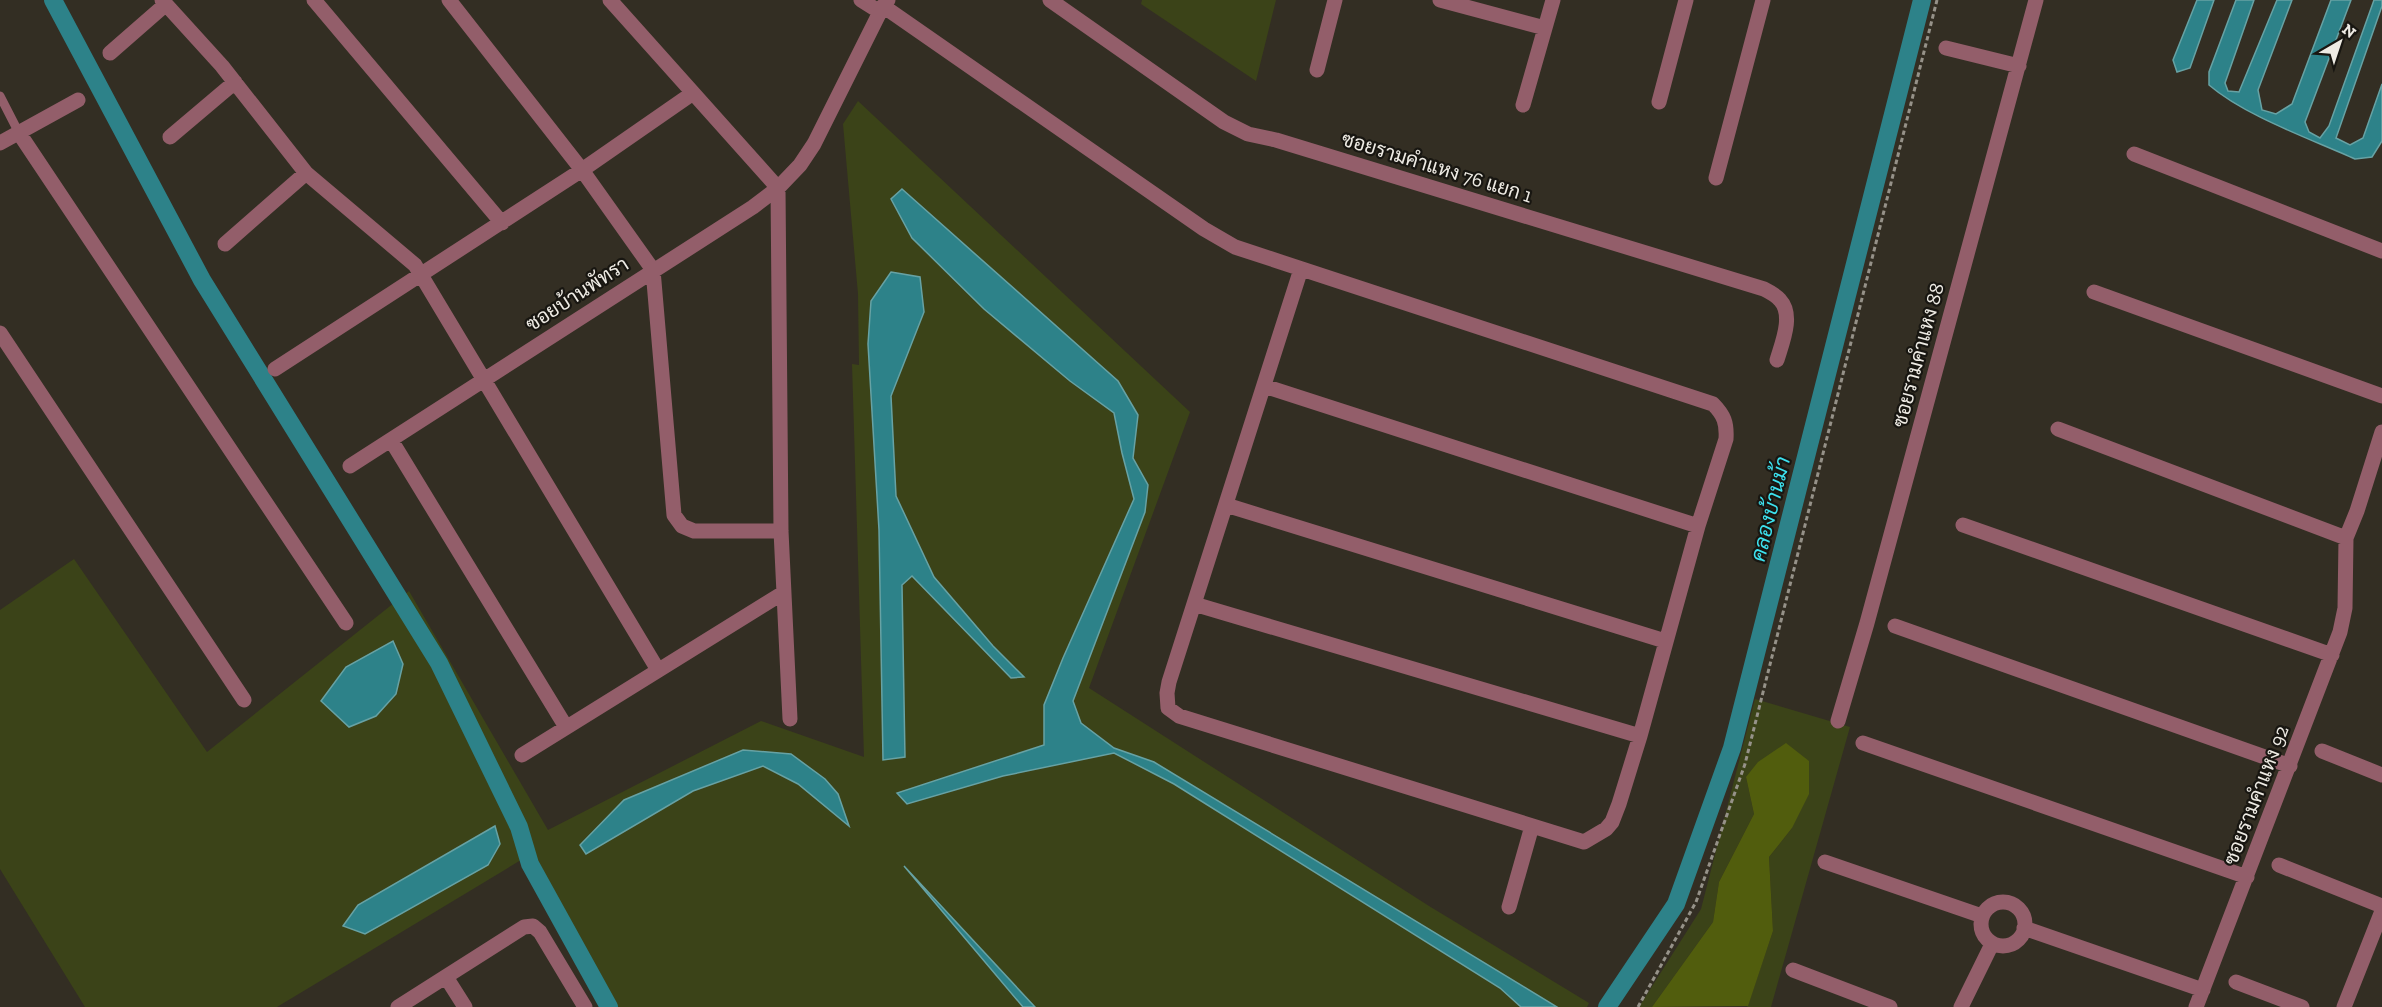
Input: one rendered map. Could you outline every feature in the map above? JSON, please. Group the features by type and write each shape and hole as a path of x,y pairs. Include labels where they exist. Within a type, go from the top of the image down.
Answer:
{"street":[{"path":"314,0 502,223"},
{"path":"449,0 582,170 653,270 674,515 682,526 694,531 781,531"},
{"path":"610,0 778,188 781,531 790,719"},
{"path":"861,0 884,6 1204,229 1235,247 1713,404 1722,413 1727,426 1726,439 1698,526 1619,804 1612,822 1606,829 1584,842 1179,716 1168,708 1167,693 1301,269"},
{"name":"ซอยรามคำแหง 76 แยก 1","path":"1050,0 1224,122 1248,134 1276,140 1764,289 1779,298 1786,315 1786,330 1778,360"},
{"path":"1317,70 1335,0"},
{"path":"1440,0 1545,28"},
{"path":"1523,105 1553,0"},
{"path":"1659,102 1686,0"},
{"path":"1716,178 1763,0"},
{"name":"ซอยรามคำแหง 88","path":"1838,721 1867,623 2036,0"},
{"path":"110,53 164,2 235,82 306,173 415,265 658,670"},
{"name":"ซอยบ้านพัทรา","path":"350,466 753,207 778,188 800,165 814,144 884,6"},
{"path":"1946,48 2019,66"},
{"path":"170,137 235,82"},
{"path":"275,369 502,223 693,93"},
{"path":"0,144 78,100"},
{"path":"19,133 346,623"},
{"path":"2134,154 2382,251"},
{"path":"225,244 306,173"},
{"path":"2094,292 2382,396"},
{"path":"0,333 244,700"},
{"path":"1264,386 1698,526"},
{"path":"2058,429 2346,538"},
{"name":"ซอยรามคําแหง 92","path":"2196,1007 2332,655 2345,608 2346,538 2382,432"},
{"path":"391,440 566,727"},
{"path":"1226,505 1665,641"},
{"path":"1963,525 2332,655"},
{"path":"522,755 783,593"},
{"path":"1194,604 1640,736"},
{"path":"1895,626 2290,766"},
{"path":"1863,742 2247,877"},
{"path":"2322,751 2382,775"},
{"path":"1509,907 1532,826"},
{"path":"1825,862 1982,916"},
{"path":"2279,865 2382,906"},
{"path":"2005,902 2018,908 2025,928 2013,944 1999,946 1987,940 1981,928 1982,916 1991,905 2005,902"},
{"path":"2344,1007 2382,911"},
{"path":"398,1007 524,927 533,926 540,932 585,1007"},
{"path":"2025,928 2203,990"},
{"path":"1961,1007 1992,944"},
{"path":"1793,970 1890,1007"},
{"path":"446,977 465,1007"},
{"path":"2236,982 2302,1007"}],"lane":[{"path":"0,96 19,133"}],"path":[{"path":"1638,1007 1696,902 1745,764 1937,0"}],"green space":[{"path":"1142,0 1276,0 1256,81 1141,4"},
{"path":"858,101 1190,412 1089,688 1429,906 1589,1003 1587,1007 1557,1007 1154,762 1114,748 1081,723 1073,701 1145,512 1148,485 1133,458 1138,415 1118,381 902,189 891,199 912,238 984,309 1070,381 1114,413 1134,499 1044,705 1045,745 897,794 907,804 1003,776 1114,753 1174,784 1500,988 1521,1007 1035,1007 916,879 1023,1007 617,1007 534,857 521,860 277,1007 85,1007 0,869 0,610 74,559 207,752 409,591 548,830 761,721 864,757 852,364 859,365 858,294 843,124","holes":["871,301 924,312 891,396 896,496 934,577 993,646 1023,676 1011,678 912,576 902,585 905,756 883,760 879,530 868,344","396,694 376,716 349,727","743,750 791,754 825,779 849,825 798,784 763,766 693,791 586,854 580,846"]},
{"path":"1755,699 1850,727 1771,1007 1747,1007 1773,931 1769,857 1792,828 1746,777 1754,814 1719,882 1713,922 1652,1007 1639,1007 1701,909"},
{"path":"1786,743 1809,761 1809,794 1792,828 1769,857 1773,931 1748,1006 1652,1007 1713,922 1719,882 1754,814 1746,777 1758,762"}],"water":[{"path":"2197,0 2214,0 2190,68 2177,72 2173,60"},
{"path":"2236,0 2254,0 2225,83 2228,91 2239,92 2277,0 2292,0 2258,90 2262,110 2276,114 2292,104 2331,0 2351,0 2305,122 2309,132 2320,138 2329,126 2374,0 2382,0 2382,6 2336,138 2350,145 2363,138 2382,84 2382,141 2372,157 2355,159 2299,135 2241,107 2209,85 2209,72"},
{"path":"902,189 1118,381 1138,415 1133,458 1148,485 1145,512 1073,701 1081,723 1114,748 1154,762 1557,1007 1521,1007 1500,988 1174,784 1114,753 1003,776 907,804 897,793 1044,745 1044,705 1134,499 1114,413 1070,381 984,309 912,238 891,199"},
{"path":"891,272 920,277 924,312 891,396 896,496 934,577 993,646 1024,677 1011,678 912,576 902,585 905,757 883,760 879,530 868,344 871,301"},
{"path":"393,641 403,664 396,694 376,716 349,727 321,701 346,667"},
{"path":"743,750 791,754 825,779 838,794 849,826 798,784 763,766 693,791 586,854 580,845 624,800"},
{"path":"495,826 500,844 488,865 365,934 343,926 358,905"},
{"path":"904,866 1035,1007 1023,1007"}],"waterway":[{"path":"53,0 202,280 439,663 519,827 530,864 609,1007"},
{"name":"คลองบ้านม้า","path":"1607,1007 1676,904 1732,748 1922,0"}]}
